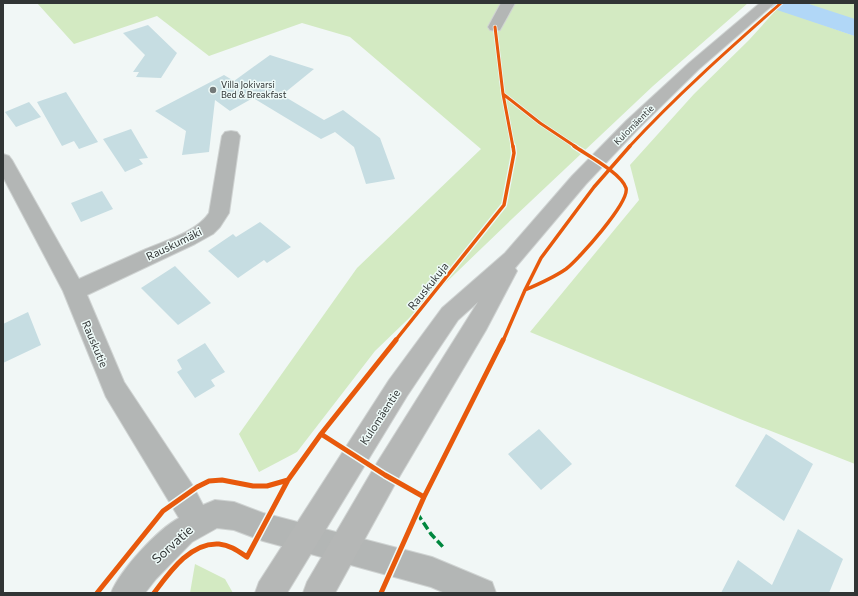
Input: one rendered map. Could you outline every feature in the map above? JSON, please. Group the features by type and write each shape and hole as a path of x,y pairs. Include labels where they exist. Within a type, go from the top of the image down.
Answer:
{"main road":[{"name":"Kulomäentie","path":"270,593 398,388 450,314 512,259 579,180 632,125 694,66 768,3"},
{"name":"Kulomäentie","path":"318,593 385,475 478,323 512,259"}],"street":[{"path":"495,27 508,3"},
{"name":"Rauskumäki","path":"74,291 188,239 204,230 215,221 219,213 231,136"},
{"name":"Rauskutie","path":"3,160 74,291 115,389 183,496 197,522"},
{"name":"Sorvatie","path":"126,593 145,568 182,532 197,522 215,514 234,516 263,527 432,572 481,593"}],"green space":[{"path":"37,3 748,3 653,86 375,351 297,452 259,472 239,434 357,268 481,149 350,37 302,23 209,56 157,16 74,44"},
{"path":"806,3 855,3 855,22"},
{"path":"777,9 855,36 855,464 740,419 530,332 639,200 630,165 694,94 749,40"},
{"path":"195,564 225,579 233,593 190,593"}],"water":[{"path":"784,3 806,3 855,22 855,36 777,9"}],"building":[{"path":"148,25 177,53 161,78 136,77 139,72 133,72 145,55 123,33"},
{"path":"270,55 314,69 282,95 324,120 343,110 380,138 395,179 366,184 354,147 335,132 321,139 253,98 230,111 215,100 209,152 182,155 186,131 155,111 224,75 234,81"},
{"path":"66,92 98,142 79,149 74,141 62,146 37,102"},
{"path":"29,102 41,117 16,127 5,112"},
{"path":"131,129 148,158 139,159 143,164 125,172 103,139"},
{"path":"102,191 113,209 81,222 71,203"},
{"path":"260,222 291,247 267,263 264,260 238,278 208,251 233,234 236,237"},
{"path":"175,266 211,303 178,325 141,288"},
{"path":"28,312 41,345 3,363 3,324"},
{"path":"205,343 225,372 211,380 215,386 195,398 177,372 182,369 177,360"},
{"path":"539,429 572,464 541,490 508,454"},
{"path":"766,434 813,464 784,521 735,486"},
{"path":"798,529 843,559 829,593 721,593 738,560 772,585"}],"waterway":[{"path":"780,3 855,28"}],"marked path":[{"path":"417,513 431,534 443,547"}],"cycle path":[{"path":"381,593 424,497 506,335 525,290 541,258 594,187 644,131 729,49 781,3"},
{"name":"Rauskukuja","path":"154,593 168,574 186,556 197,549 208,545 219,544 231,547 247,557 288,480 321,434 504,205 514,153 503,94 495,27"},
{"path":"503,94 540,123 620,178 626,188 625,197 615,213 579,257 561,272 525,290"},
{"path":"321,434 385,475 424,497"},
{"path":"97,593 163,511 197,487 209,481 222,480 253,486 267,486 288,480"}],"place":[{"name":"Villa Jokivarsi Bed & Breakfast","path":"213,90"}]}
